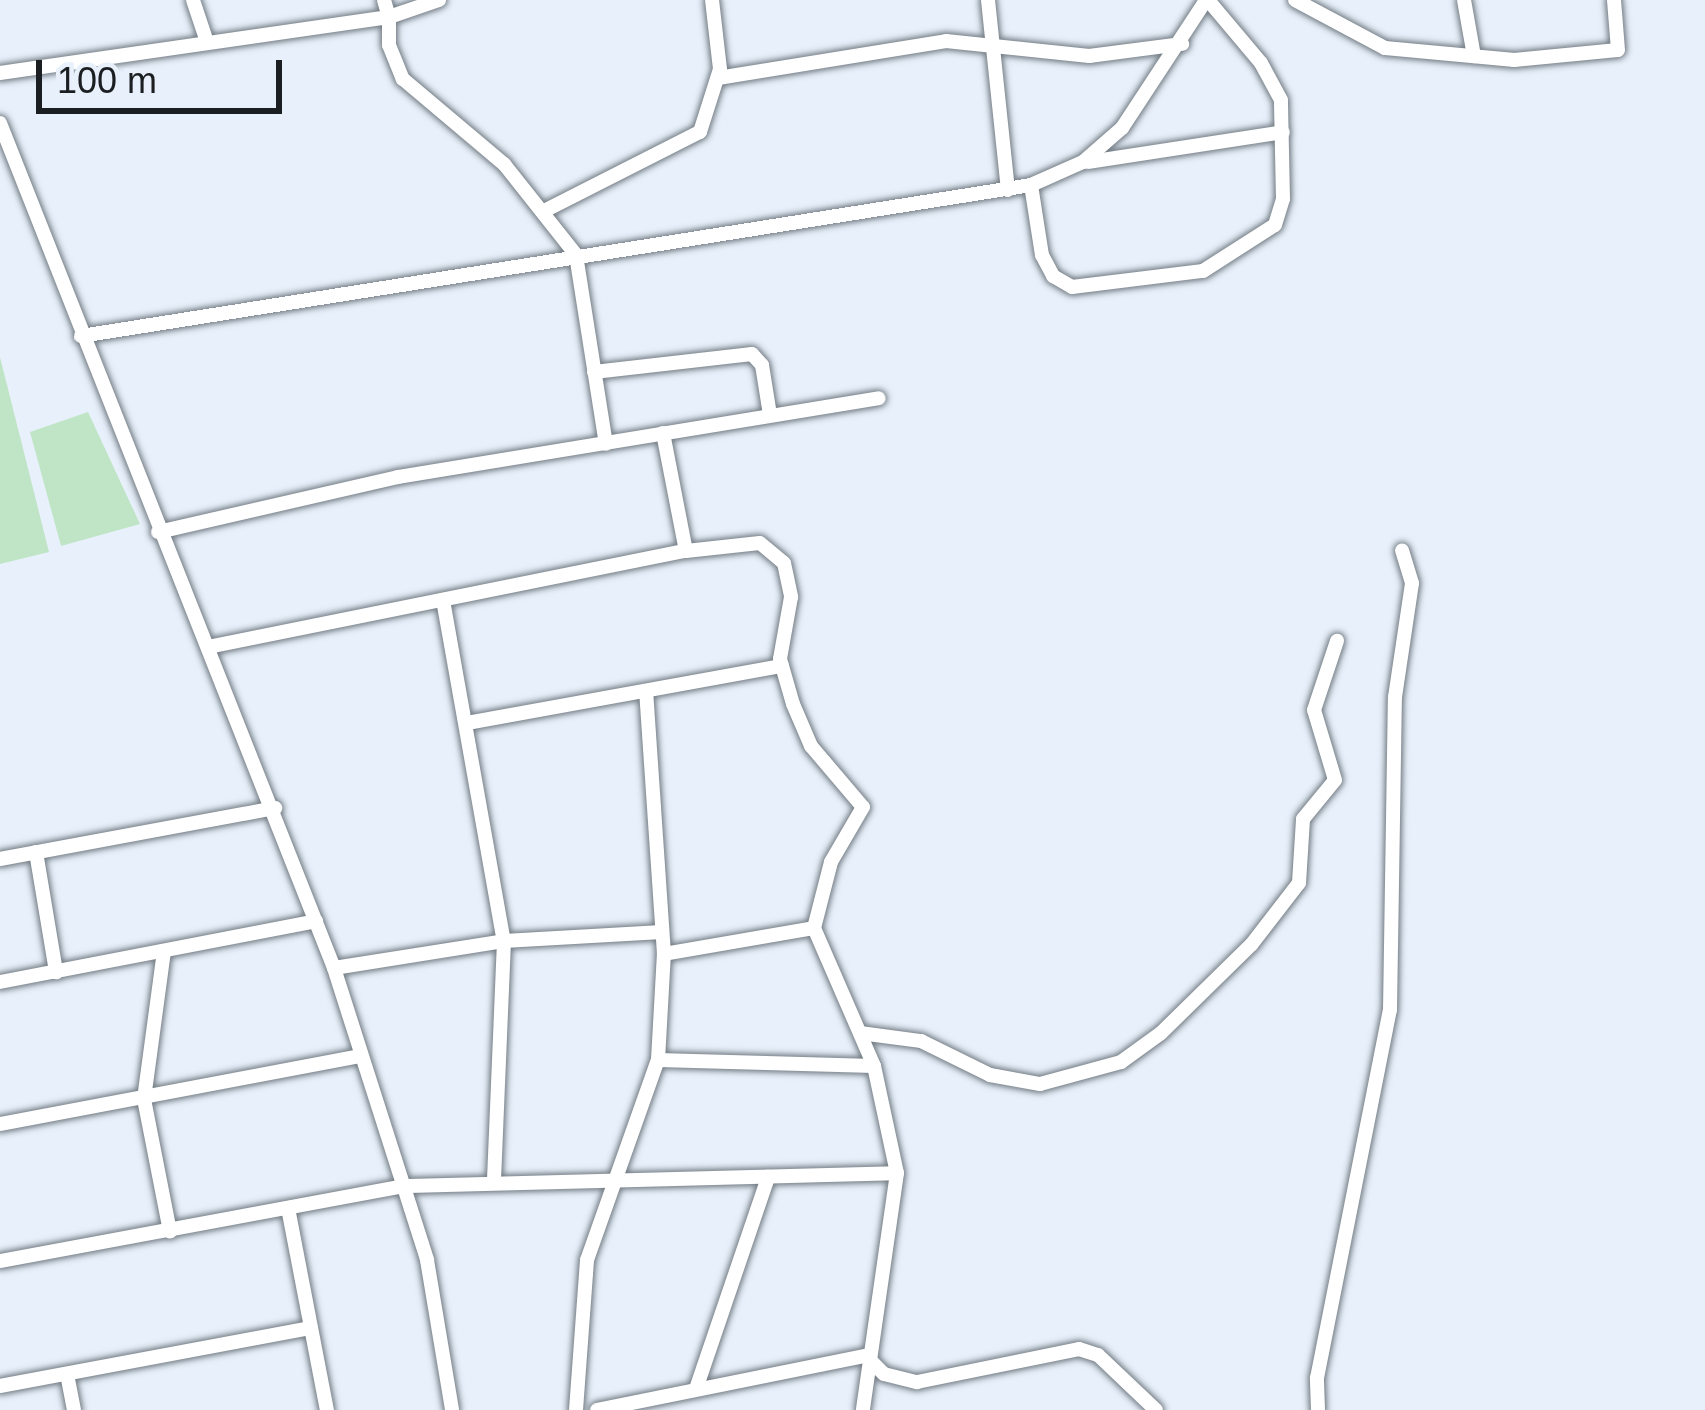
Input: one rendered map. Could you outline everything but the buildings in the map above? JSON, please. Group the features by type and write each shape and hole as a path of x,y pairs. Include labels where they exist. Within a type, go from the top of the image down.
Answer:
{"street":[{"path":"193,0 207,43"},
{"path":"384,0 388,45 403,79 490,150 576,254 606,444"},
{"path":"0,74 389,17 439,0"},
{"path":"544,211 700,131 718,78 712,0"},
{"path":"988,0 1008,190"},
{"path":"1031,185 1042,255 1061,284 1089,289 1203,271 1245,251 1275,225 1283,200 1276,86 1207,0 1122,128 1083,162"},
{"path":"1295,0 1385,48 1545,59 1618,50 1614,0"},
{"path":"1463,0 1474,56"},
{"path":"718,78 935,42 1089,56 1182,44"},
{"path":"0,123 158,532 275,808 334,968 406,1186 452,1410"},
{"path":"81,336 576,254 1008,190 1083,162 1282,132"},
{"path":"594,371 752,354 762,365 770,416"},
{"path":"158,532 398,478 879,398"},
{"path":"663,433 686,551"},
{"path":"208,647 686,551 760,543 784,563 791,597 782,666 811,746 854,788 863,807 826,874 814,928 874,1066 897,1173 866,1356 863,1410"},
{"path":"1318,1410 1317,1378 1390,1010 1394,714 1412,583 1402,550"},
{"path":"443,600 504,941 494,1183"},
{"path":"860,1033 921,1041 990,1075 1040,1084 1121,1062 1161,1033 1251,945 1299,883 1304,818 1327,799 1335,780 1314,710 1337,641"},
{"path":"466,723 782,666"},
{"path":"575,1410 577,1328 608,1183 658,1060 664,954 646,692"},
{"path":"0,859 275,808"},
{"path":"36,852 56,972"},
{"path":"0,982 316,921"},
{"path":"664,954 814,928"},
{"path":"334,968 504,941 662,932"},
{"path":"164,951 144,1099 170,1231"},
{"path":"0,1124 361,1056"},
{"path":"658,1060 874,1066"},
{"path":"0,1261 406,1186 897,1173"},
{"path":"698,1387 768,1178"},
{"path":"288,1208 327,1410"},
{"path":"0,1386 310,1328"},
{"path":"866,1356 884,1374 917,1382 1079,1349 1098,1355 1156,1410"},
{"path":"598,1410 866,1356"},
{"path":"67,1374 74,1410"}],"green space":[{"path":"0,357 49,552 0,564"},
{"path":"88,412 140,524 61,546 30,432"}]}
